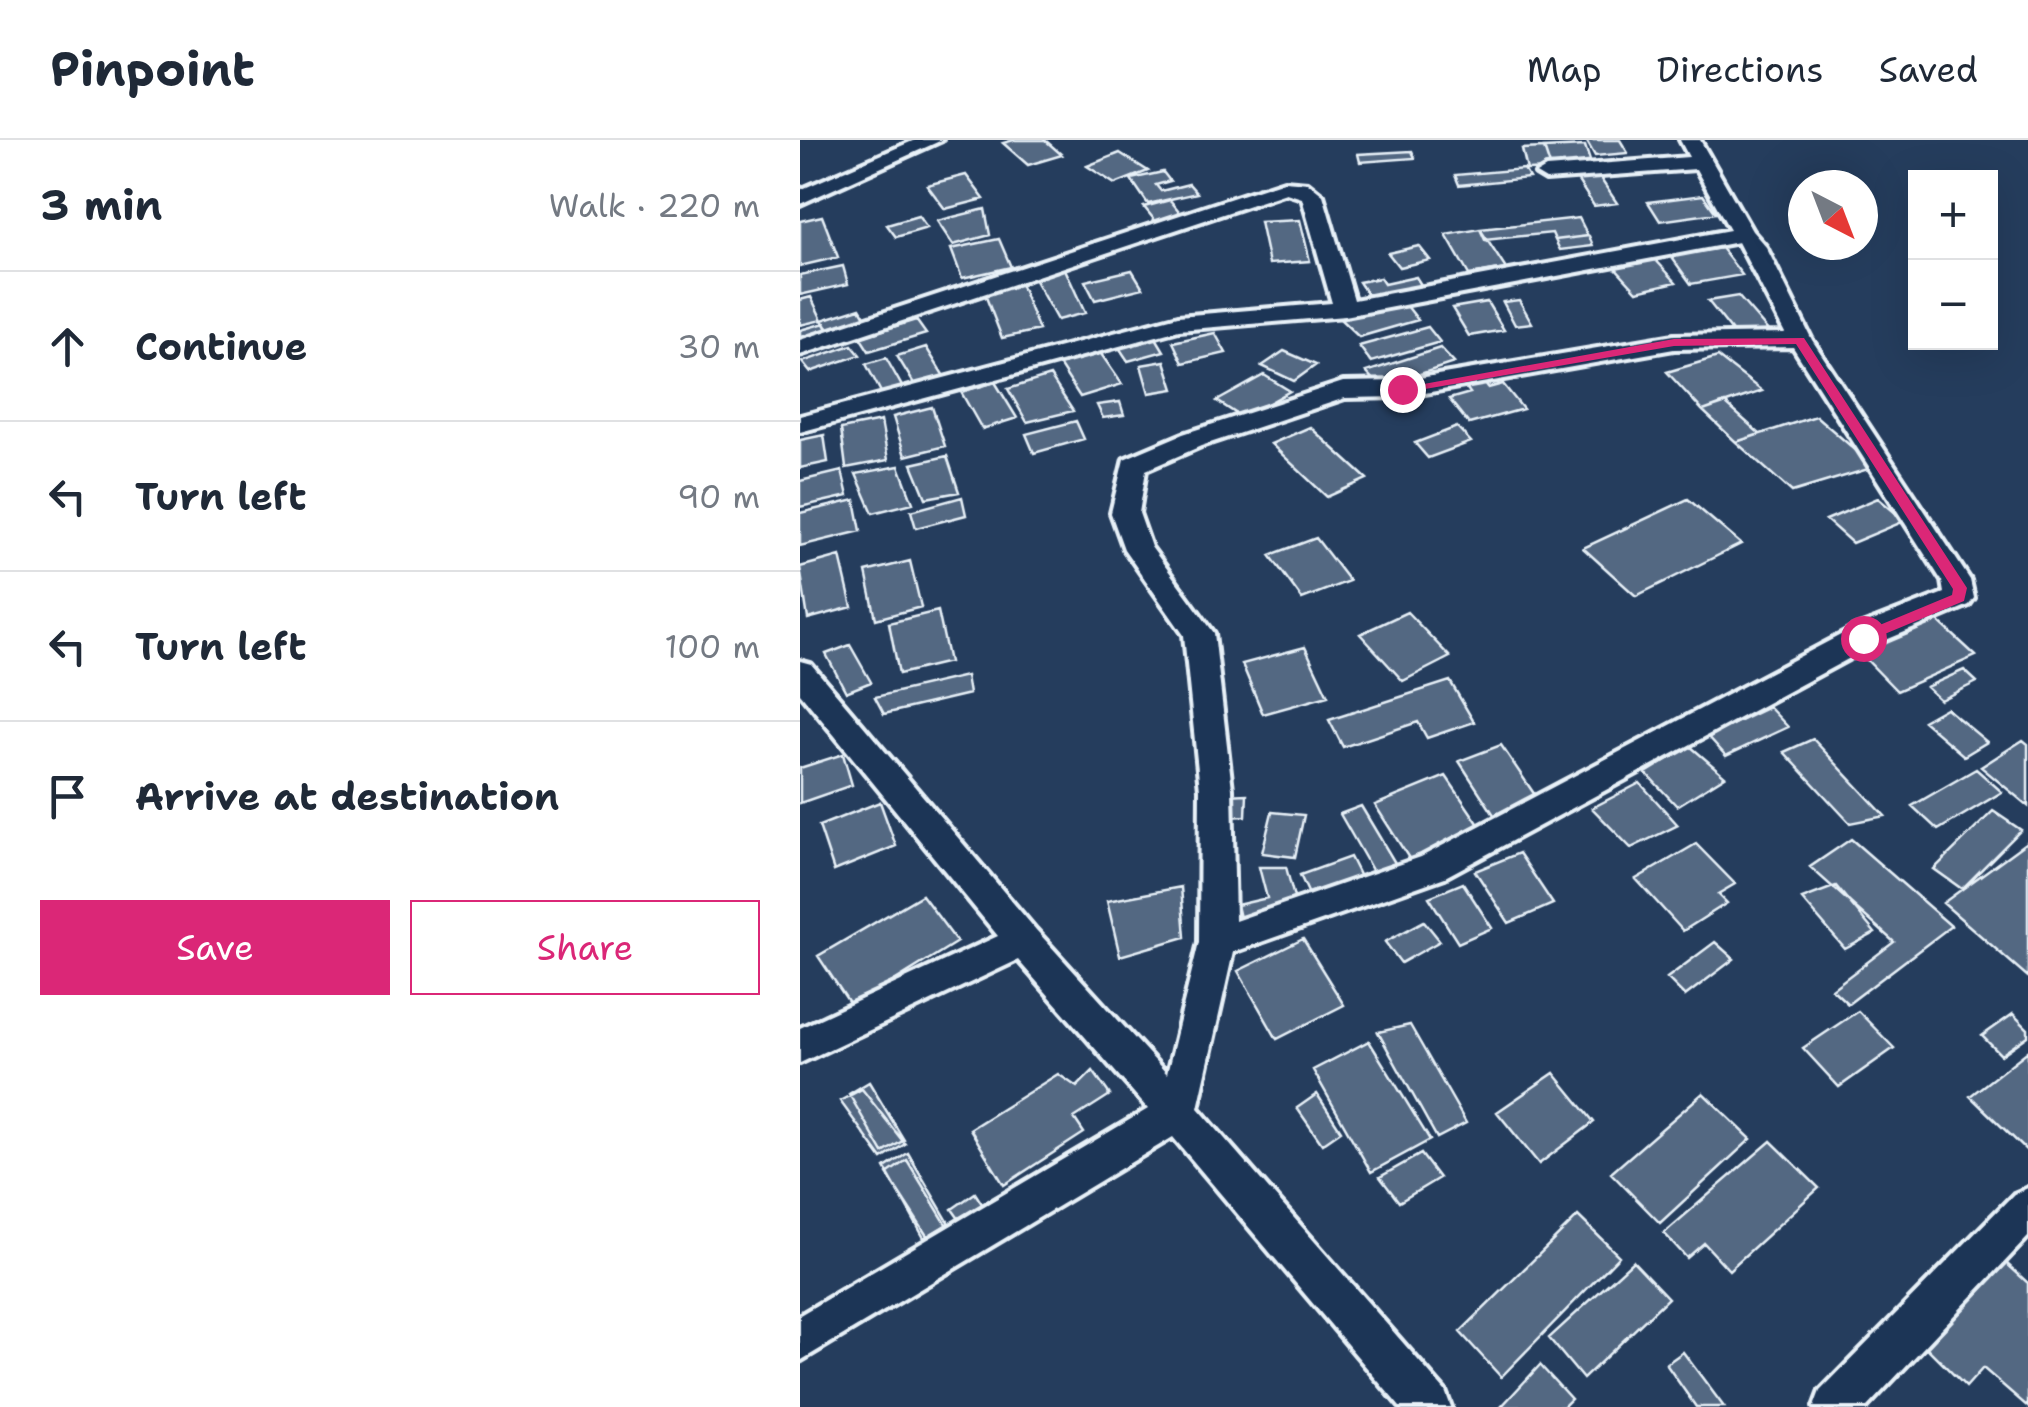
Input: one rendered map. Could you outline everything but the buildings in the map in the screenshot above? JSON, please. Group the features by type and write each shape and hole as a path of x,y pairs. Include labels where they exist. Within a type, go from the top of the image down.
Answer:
{"street":[{"path":"800,198 932,140"},
{"path":"1218,942 1433,866 1863,638 1959,598 1956,580 1800,340 1755,246 1743,234 1690,140"},
{"path":"1546,174 1703,162"},
{"path":"800,348 1284,187 1300,188 1312,196 1345,308"},
{"path":"800,424 1178,323 1345,308 1743,234"},
{"path":"800,1339 1177,1113 1218,942 1216,788 1200,633 1138,549 1125,512 1132,465 1192,440 1352,388 1402,389 1674,342 1800,340"},
{"path":"800,672 1023,942 1177,1113 1429,1407"},
{"path":"800,1046 1023,942"},
{"path":"1836,1407 2028,1208"}],"route":[{"path":"1402,389 1674,342 1800,340 1960,588 1959,598 1863,638"}]}
